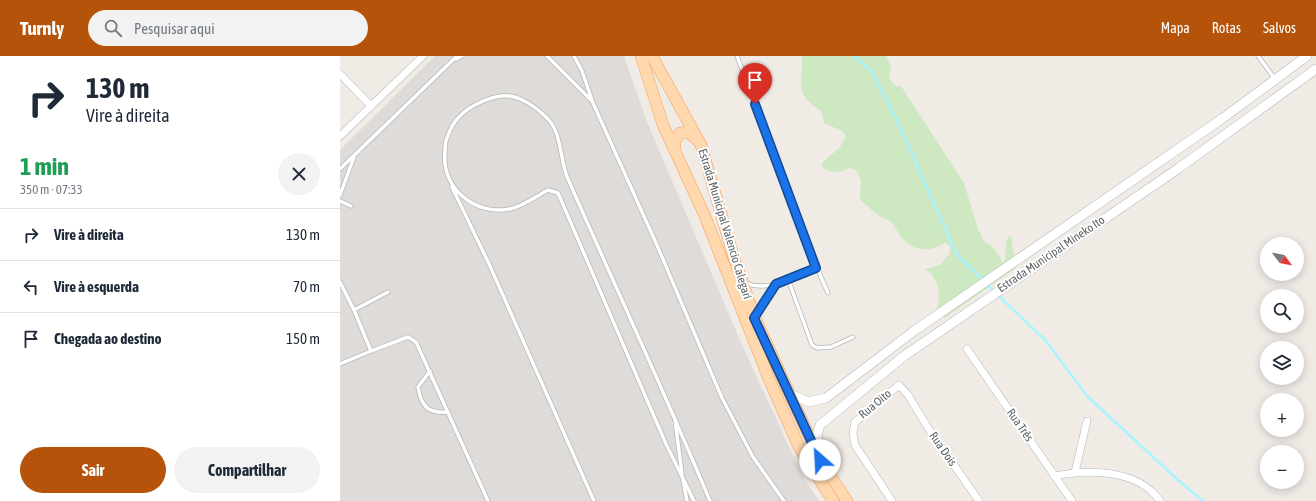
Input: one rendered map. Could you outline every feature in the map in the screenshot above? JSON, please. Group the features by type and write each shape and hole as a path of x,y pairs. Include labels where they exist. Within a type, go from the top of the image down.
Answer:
{"main road":[{"name":"Estrada Municipal Valencio Calegari","path":"641,56 663,125 704,214 769,379 796,440 833,501"},
{"name":"Estrada Municipal Valencio Calegari","path":"652,56 701,145 754,318 820,460 847,501"},
{"path":"676,156 675,141 678,135 682,132 691,133 701,145"}],"street":[{"path":"340,136 423,56"},
{"name":"Estrada Municipal Mineko Ito","path":"790,394 809,402 826,398 914,331 1200,134 1307,56"},
{"name":"Estrada Municipal Mineko Ito","path":"820,460 817,435 820,426 904,356 983,300 1206,149 1316,69"},
{"path":"340,74 371,106"},
{"path":"1200,134 1196,140 1196,147 1206,149"},
{"name":"Rua Três","path":"967,349 1072,501"},
{"name":"Rua Oito","path":"892,501 856,445 853,433 855,422 899,385 908,395"},
{"name":"Rua Dois","path":"908,395 979,501"},
{"path":"1075,472 1086,421"},
{"path":"1054,476 1075,472 1124,477 1143,484 1154,493 1160,501"}],"lane":[{"path":"340,169 457,56"},
{"path":"451,62 462,56"},
{"path":"547,56 593,103"},
{"path":"574,56 582,71 593,103 656,243 722,398 753,457 784,501"},
{"path":"737,56 816,268 828,293"},
{"path":"1258,56 1276,80"},
{"path":"594,501 490,266 452,186 444,163 446,139 458,117 474,105 494,98 510,96 525,102 547,118 559,138 564,171 674,415 710,501"},
{"path":"340,195 354,156"},
{"path":"452,186 473,204 487,210 512,209 548,190 558,194 663,437 694,501"},
{"path":"340,201 351,206"},
{"path":"742,281 753,286 768,287 816,268"},
{"path":"788,280 812,345 817,348 831,347 853,337"},
{"path":"340,282 354,310 371,351"},
{"path":"754,318 776,284"},
{"path":"354,310 388,292"},
{"path":"340,364 408,336 416,342 488,501"},
{"path":"430,371 418,387 419,395 424,405 429,410 437,413 448,412"},
{"path":"674,415 687,501"}],"shaded area":[{"path":"435,56 624,56 647,122 742,345 802,475 819,501 340,501 340,150"}],"green space":[{"path":"802,56 886,56 891,66 889,79 897,87 901,86 964,183 978,229 984,241 993,247 1003,263 1005,260 1006,243 1008,237 1011,236 1016,268 946,317 938,318 936,315 939,296 937,284 931,273 925,269 940,265 950,253 950,246 945,243 933,248 922,249 911,246 901,237 890,221 879,216 860,200 861,181 856,170 849,168 842,171 832,172 822,167 822,163 840,147 846,136 842,131 824,123 821,111 806,98 801,87"}],"waterway":[{"path":"854,56 872,72 895,116 957,255 983,280"},
{"path":"986,283 994,291"},
{"path":"998,295 1046,341 1087,396 1178,480 1203,501"}],"route":[{"path":"755,104 816,268 788,280 778,282 754,318 820,460"}]}
